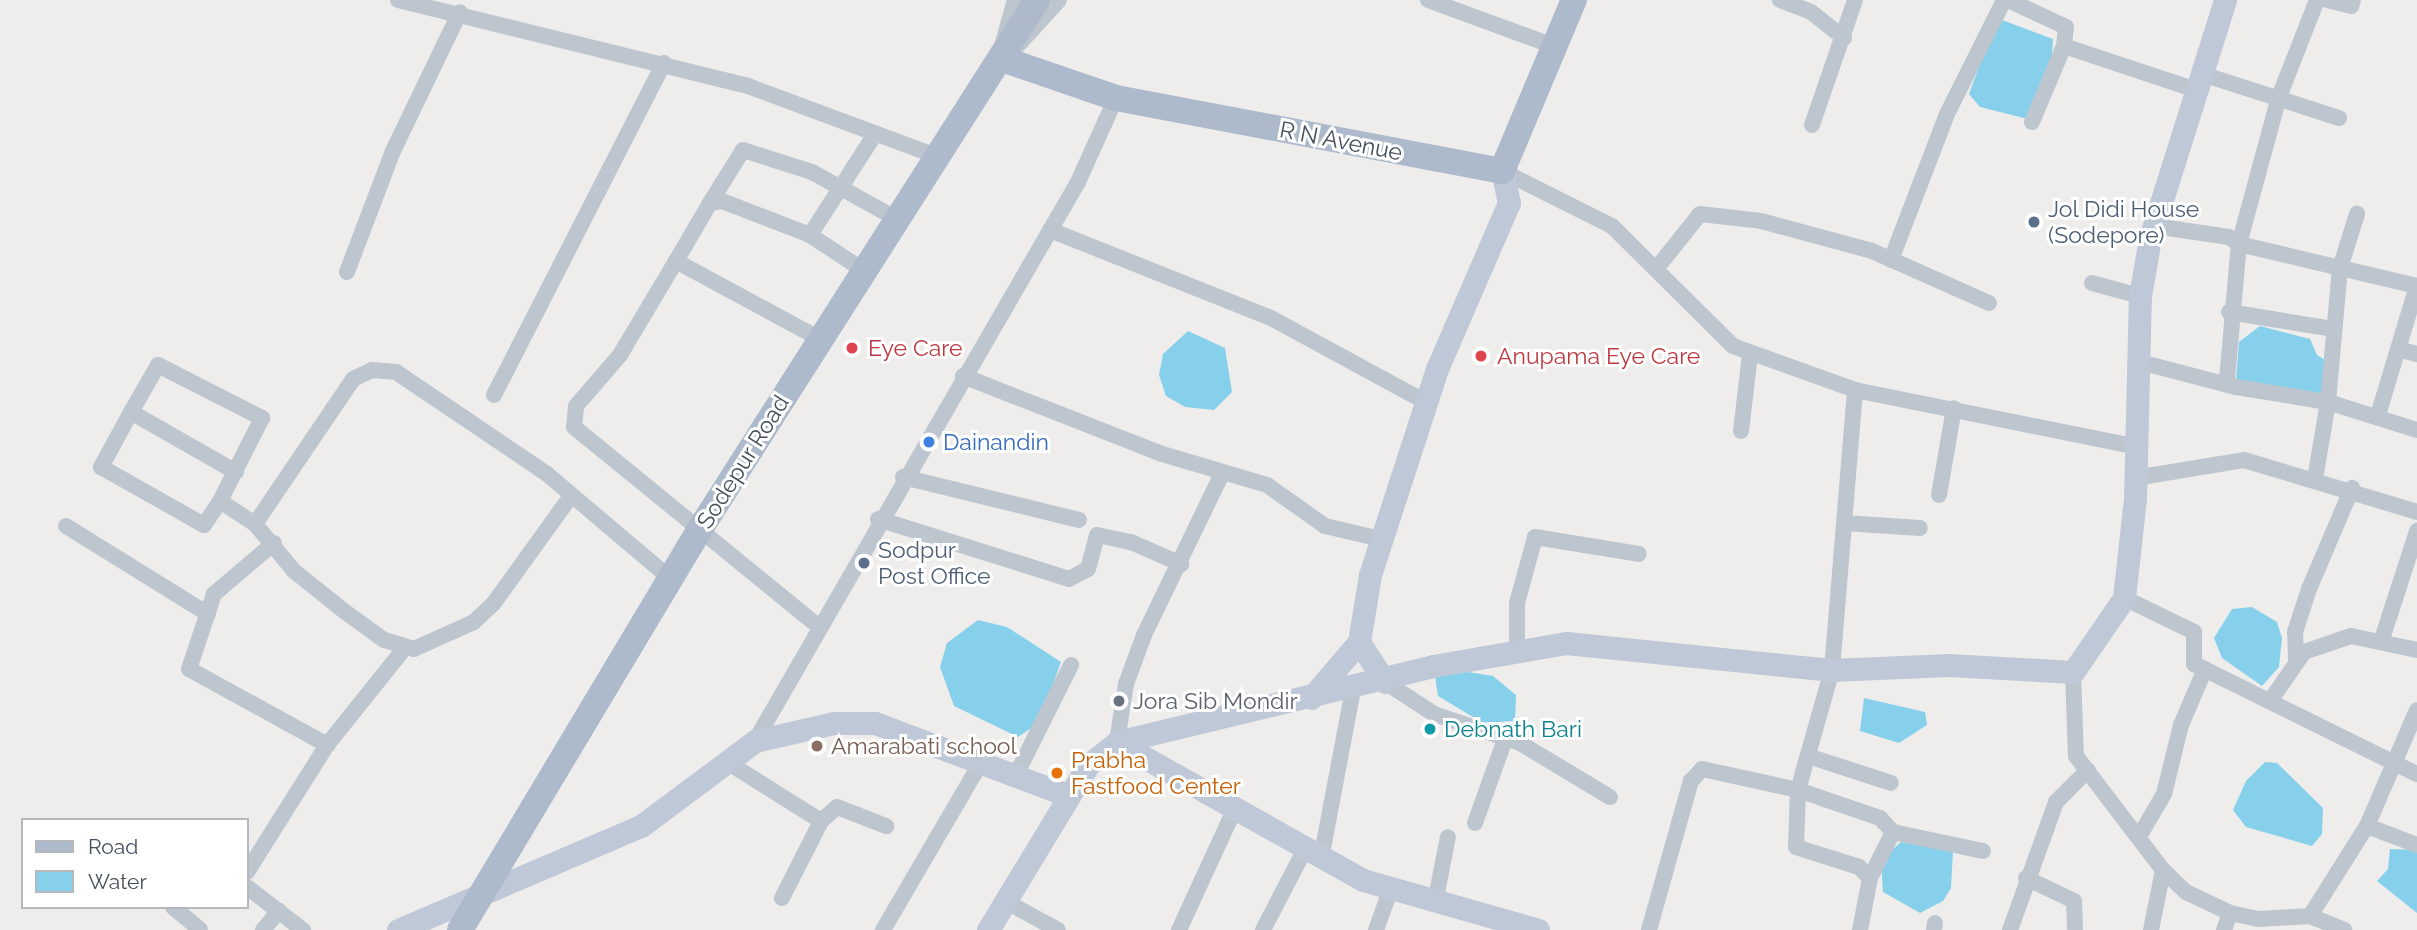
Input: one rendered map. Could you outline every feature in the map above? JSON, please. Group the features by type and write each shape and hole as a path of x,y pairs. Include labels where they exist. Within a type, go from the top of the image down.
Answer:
{"main road":[{"name":"Sodepur Road","path":"460,930 673,581 700,529 934,155 1002,59 1037,0"},
{"path":"1502,171 1574,0"},
{"name":"R N Avenue","path":"1002,59 1116,98 1502,171"}],"street":[{"path":"398,0 452,7 748,86 934,155"},
{"path":"1002,59 1014,0"},
{"path":"1002,59 1023,46 1059,0"},
{"path":"1428,0 1554,46"},
{"path":"1780,0 1811,12 1844,38"},
{"path":"1812,125 1855,0"},
{"path":"1891,260 1947,114 2006,0 2066,27 2064,46 2032,122"},
{"path":"2225,0 2154,226 2140,296 2133,446 2135,478 2124,598 2073,672 2076,756 2140,835 2162,870 2186,892 2230,913 2305,921 2344,930"},
{"path":"2227,380 2229,312 2239,244 2279,97 2317,0"},
{"path":"2327,0 2351,6 2353,0"},
{"path":"346,272 452,7"},
{"path":"2064,46 2199,82 2279,97 2340,118"},
{"path":"494,395 664,63"},
{"path":"755,741 878,519 1050,230 1116,98"},
{"path":"810,235 875,134"},
{"path":"817,625 574,427 572,417 620,355 743,150 842,187 895,218"},
{"path":"1502,171 1612,226 1656,269 1694,314 1750,354 1855,390 2133,446"},
{"path":"1311,698 1359,642 1381,539 1426,402 1509,203 1502,171"},
{"path":"710,203 722,201 810,235 863,270"},
{"path":"1656,269 1700,214 1761,221 1891,260 1989,303"},
{"path":"2315,479 2328,402 2340,268 2357,214"},
{"path":"2154,226 2229,237 2239,244 2417,286 2378,415"},
{"path":"1050,230 1271,318 1426,402"},
{"path":"676,261 820,340"},
{"path":"2092,284 2140,296"},
{"path":"2229,312 2333,329"},
{"path":"2398,349 2417,354"},
{"path":"1741,431 1750,354"},
{"path":"2136,360 2227,380 2236,387 2328,402 2378,415 2417,430"},
{"path":"158,365 262,418 236,472 204,525 102,467 158,365"},
{"path":"255,524 353,379 372,370 396,372 443,400 571,496 673,581"},
{"path":"963,376 1222,474 1267,485 1325,526 1381,539"},
{"path":"1855,390 1832,670 1798,790 1796,847 1858,867 1870,878"},
{"path":"1939,495 1954,408"},
{"path":"131,412 236,472"},
{"path":"2135,478 2244,460 2352,488 2417,512"},
{"path":"1117,742 1126,684 1222,474"},
{"path":"903,477 1079,520"},
{"path":"2270,701 2296,658 2295,632 2309,589 2352,488"},
{"path":"248,870 327,745 403,650 474,622 571,496"},
{"path":"220,501 255,524 274,543 294,571 403,650"},
{"path":"878,519 1069,579 1088,569 1097,535 1181,564"},
{"path":"1844,523 1920,528"},
{"path":"66,526 208,614"},
{"path":"2382,639 2417,531"},
{"path":"1517,652 1517,603 1535,537 1639,554"},
{"path":"274,543 214,594 189,669 327,745"},
{"path":"2124,598 2186,625 2196,639 2194,664 2417,774"},
{"path":"2296,658 2351,636 2382,639 2417,650"},
{"path":"1359,642 1385,682 1434,714 1506,739 1610,797"},
{"path":"988,930 1088,765 1117,742 1385,682 1433,666 1566,643 1620,646 1832,670 1949,665 2073,672"},
{"path":"1016,775 1071,666"},
{"path":"2140,835 2164,794 2180,725 2205,669"},
{"path":"1263,930 1313,854 1353,689"},
{"path":"2305,921 2367,827 2397,766 2417,710"},
{"path":"398,930 641,826 755,741 834,723 874,723 1069,796"},
{"path":"1475,823 1506,739"},
{"path":"1117,742 1236,806 1313,854 1390,891 1526,928"},
{"path":"1808,756 1891,783"},
{"path":"727,762 821,821"},
{"path":"883,930 981,762"},
{"path":"1649,930 1691,780 1702,769 1798,790 1880,818 1893,832 1983,851"},
{"path":"2010,930 2026,878 2056,802 2088,770"},
{"path":"1179,930 1236,806"},
{"path":"782,898 821,821 837,807 886,827"},
{"path":"2367,827 2417,845"},
{"path":"1860,930 1870,878 1893,832"},
{"path":"1435,903 1448,837"},
{"path":"2151,930 2162,870"},
{"path":"2026,878 2074,901 2075,930"},
{"path":"248,888 303,930"},
{"path":"1376,930 1390,891"},
{"path":"1005,901 1058,930"},
{"path":"175,909 200,930"},
{"path":"262,930 279,911"},
{"path":"2224,930 2230,913"}],"water":[{"path":"1997,18 2053,39 2050,87 2028,119 1980,107 1969,94"},
{"path":"2260,326 2310,339 2317,355 2330,363 2326,399 2236,381 2239,342"},
{"path":"1188,331 1225,348 1232,392 1214,410 1185,407 1166,396 1159,375 1163,354"},
{"path":"2252,607 2277,622 2282,638 2279,667 2262,686 2222,658 2214,638 2232,609"},
{"path":"978,620 1007,627 1061,662 1039,723 1018,737 954,706 940,667 947,643"},
{"path":"1462,671 1493,676 1516,695 1515,721 1483,723 1438,696 1435,676"},
{"path":"1864,698 1925,712 1927,725 1899,743 1860,731"},
{"path":"2265,762 2277,763 2323,808 2322,834 2312,846 2246,827 2233,810 2246,781"},
{"path":"1901,842 1953,851 1951,888 1943,901 1920,913 1883,892 1881,860"},
{"path":"2390,849 2417,850 2417,913 2377,881 2388,869"}],"place":[{"name":"Jol Didi House (Sodepore)","path":"2034,222"},
{"name":"Eye Care","path":"852,348"},
{"name":"Anupama Eye Care","path":"1481,356"},
{"name":"Dainandin","path":"929,442"},
{"name":"Sodpur Post Office","path":"864,563"},
{"name":"Jora Sib Mondir","path":"1119,701"},
{"name":"Debnath Bari","path":"1430,729"},
{"name":"Amarabati school","path":"817,746"},
{"name":"Prabha Fastfood Center","path":"1057,773"}]}
